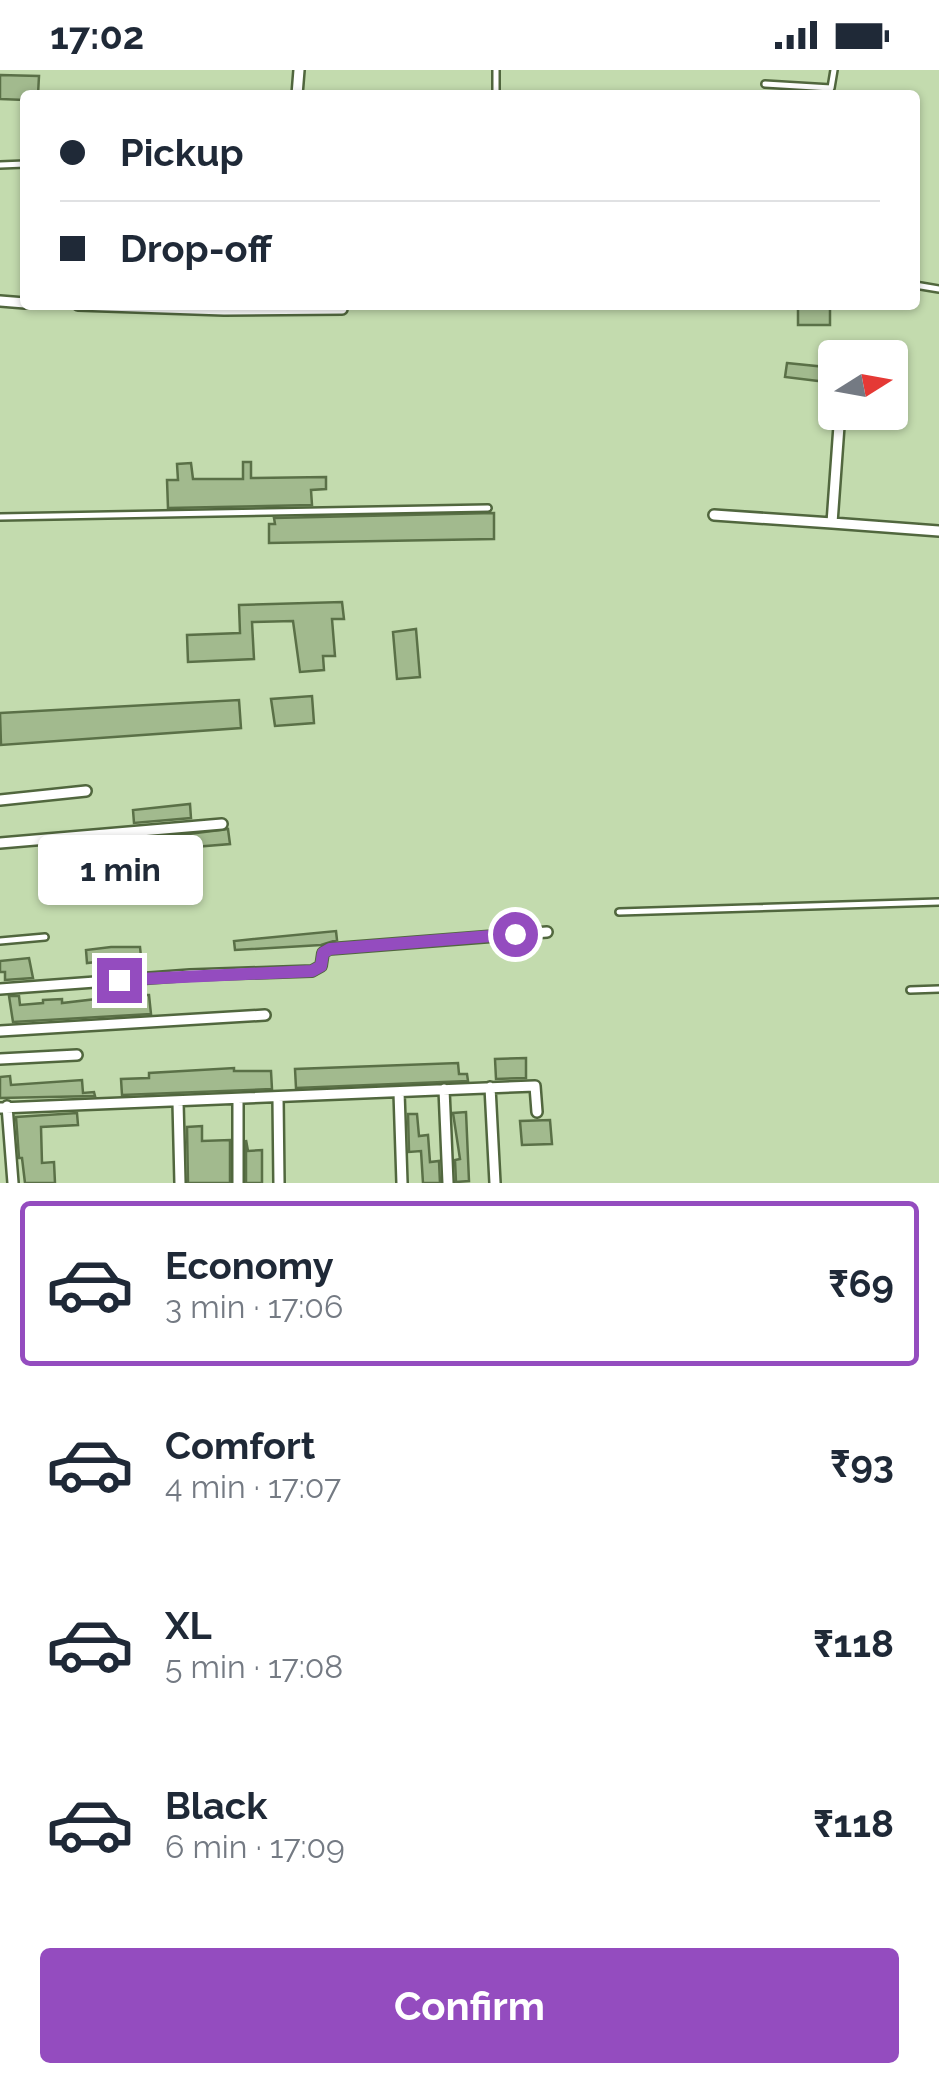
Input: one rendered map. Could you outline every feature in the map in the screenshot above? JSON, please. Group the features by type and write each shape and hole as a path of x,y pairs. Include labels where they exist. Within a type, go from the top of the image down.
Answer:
{"street":[{"path":"832,523 839,430"},
{"path":"714,514 939,531"},
{"path":"0,800 86,791"},
{"path":"0,843 222,824"},
{"path":"0,989 190,975 312,971 321,966 323,953 330,949 547,932"},
{"path":"0,1031 265,1015"},
{"path":"0,1059 77,1056"},
{"path":"13,1183 3,1107 535,1086 537,1112"},
{"path":"490,1087 495,1183"},
{"path":"444,1090 448,1183"},
{"path":"399,1092 402,1183"},
{"path":"278,1098 279,1183"},
{"path":"238,1100 238,1183"},
{"path":"178,1102 180,1183"}],"lane":[{"path":"765,84 826,88 832,84 834,70"},
{"path":"0,517 488,508"},
{"path":"619,912 939,902"},
{"path":"0,941 45,937"},
{"path":"910,990 939,988"}],"building":[{"path":"0,75 39,76 38,90 20,90 20,100 0,99"},
{"path":"798,310 830,310 830,325 798,325"},
{"path":"787,363 818,366 818,381 785,377"},
{"path":"243,462 251,462 251,478 326,477 326,489 311,490 312,505 168,508 167,480 178,480 177,464 191,463 193,479 243,479"},
{"path":"494,513 494,539 269,543 269,524 275,524 274,518"},
{"path":"342,602 344,619 332,619 335,656 323,656 324,670 300,672 293,621 252,622 254,659 188,662 187,635 240,633 239,605"},
{"path":"416,629 420,677 397,679 393,632"},
{"path":"312,696 314,723 275,726 271,699"},
{"path":"239,700 241,728 1,745 0,713"},
{"path":"190,804 191,818 134,823 133,810"},
{"path":"228,829 230,844 158,850 157,838"},
{"path":"336,931 337,940 321,945 235,950 234,941"},
{"path":"140,947 141,957 87,963 86,950"},
{"path":"29,958 33,978 5,980 0,961"},
{"path":"149,995 151,1014 13,1022 9,996 19,996 20,1005"},
{"path":"526,1058 526,1078 496,1079 495,1059"},
{"path":"458,1063 459,1074 467,1074 468,1081 296,1088 295,1069"},
{"path":"234,1068 271,1071 272,1089 122,1095 121,1079 149,1078 149,1073"},
{"path":"10,1076 11,1085 82,1080 83,1093 94,1092 95,1096 0,1098 0,1077"},
{"path":"466,1112 469,1181 456,1182 455,1160 460,1159 453,1113"},
{"path":"77,1113 78,1125 41,1127 42,1163 54,1162 55,1183 25,1183 16,1117"},
{"path":"408,1114 417,1114 419,1136 428,1135 430,1162 439,1161 440,1183 423,1183 421,1151 409,1152"},
{"path":"550,1120 552,1144 522,1145 520,1121"},
{"path":"202,1126 202,1141 230,1140 230,1183 188,1183 187,1127"},
{"path":"246,1140 248,1151 262,1150 262,1183 246,1183"}],"route":[{"path":"119,980 312,971 318,970 323,953 330,949 515,934"}]}
